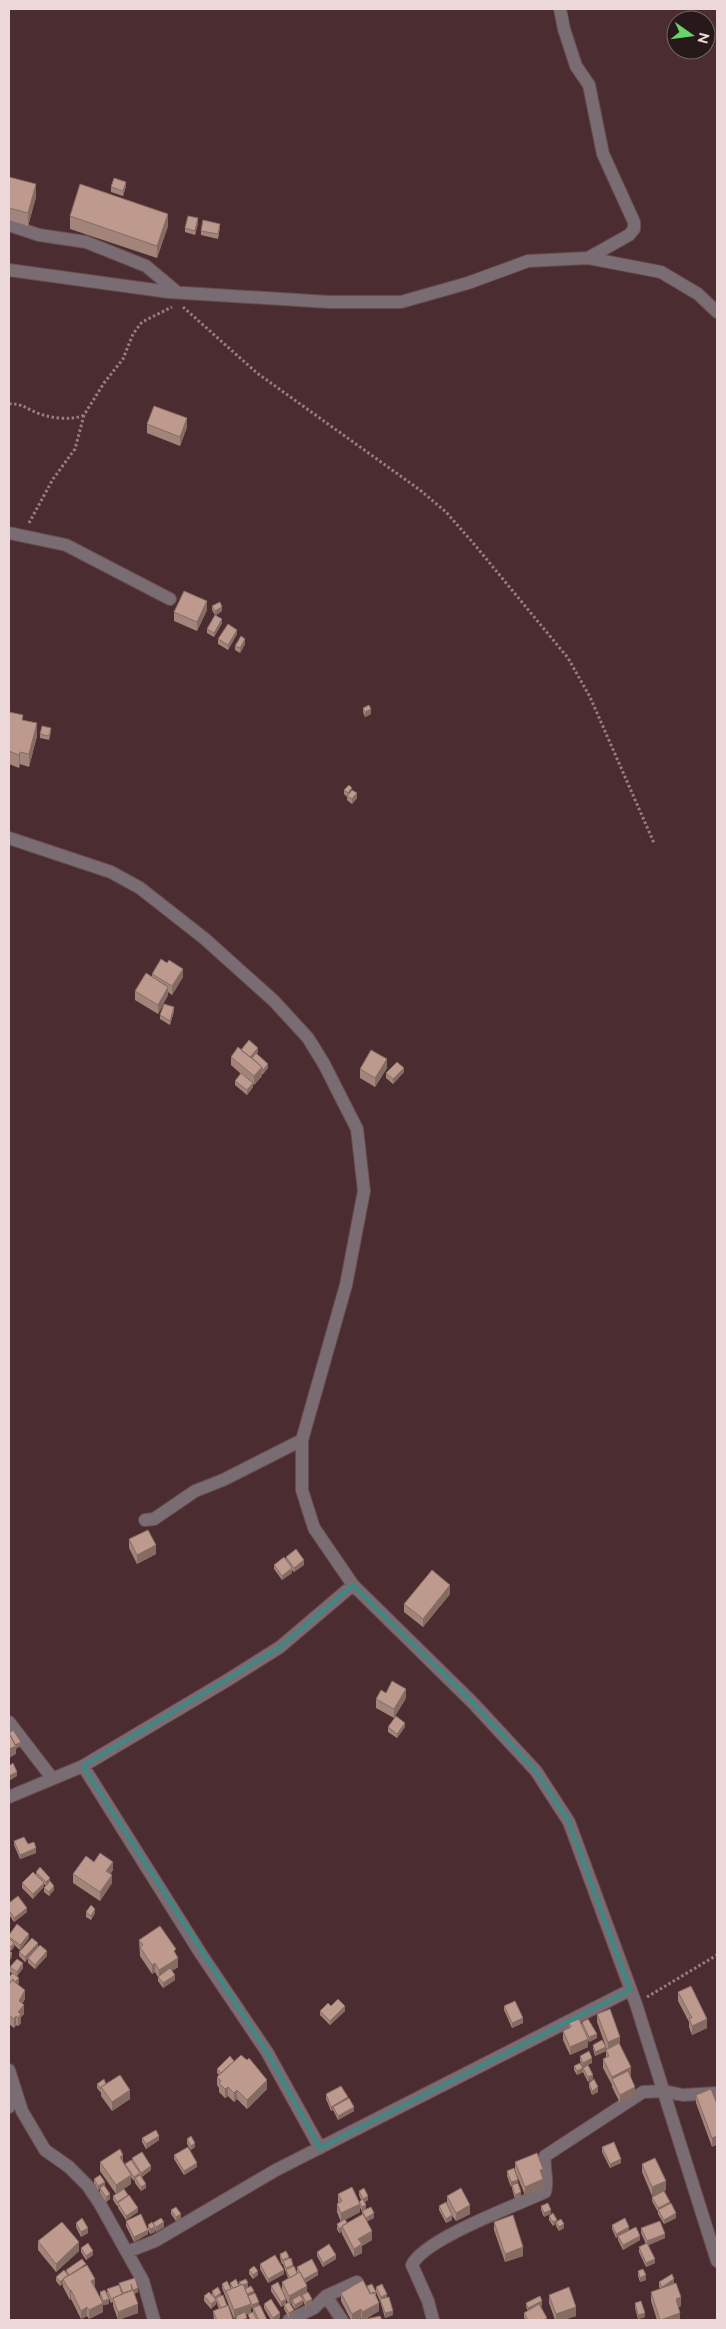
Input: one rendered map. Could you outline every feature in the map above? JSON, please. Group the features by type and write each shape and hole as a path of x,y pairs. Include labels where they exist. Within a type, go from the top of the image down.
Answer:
{"street":[{"path":"560,9 564,29 576,66 589,85 603,154 634,222 634,229 629,234 588,258"},
{"path":"9,225 39,234 86,242 146,266 177,297"},
{"path":"9,270 177,297 328,302 401,302 468,283 528,260 588,258 662,272 698,294 717,312"},
{"path":"10,533 66,545 170,599"},
{"path":"9,838 111,872 140,888 205,939 274,1001 308,1038 324,1064 357,1129 364,1190 346,1285 302,1440 302,1490 314,1528 353,1585 473,1703 536,1771 569,1822 636,2004 717,2261"},
{"path":"145,1520 154,1519 195,1491 223,1480 302,1440"},
{"path":"9,1797 83,1766 280,1647 353,1585"},
{"path":"9,1722 52,1778"},
{"path":"83,1766 201,1954 267,2052 320,2148"},
{"path":"127,2252 155,2241 268,2174 630,1990"},
{"path":"9,2070 22,2111 45,2150 69,2167 88,2186 127,2252 143,2281 154,2320"},
{"path":"9,2107 14,2089"},
{"path":"432,2320 428,2301 412,2265 416,2256 441,2239 545,2192 548,2184 543,2166 545,2156 643,2092 664,2091 683,2095 717,2093"},
{"path":"289,2320 314,2308 326,2296 357,2282"},
{"path":"326,2296 342,2320"}],"path":[{"path":"10,533 27,526 53,479 67,462 75,449 84,415 104,383 123,360 133,334 142,322 168,310 177,297 257,373 420,490 446,512 463,531 568,658 590,697 654,843"},
{"path":"9,404 16,403 36,413 54,416 78,418 84,415"},
{"path":"636,2004 717,1955"}],"highlighted area":[{"path":"353,1585 473,1703 536,1771 569,1822 630,1990 320,2148 267,2052 83,1766 280,1647"}],"building":[{"path":"9,177 36,184 28,213 9,208"},
{"path":"114,178 126,182 123,191 111,187"},
{"path":"80,184 168,214 157,246 70,216"},
{"path":"188,216 198,218 195,231 185,228"},
{"path":"203,220 220,224 218,234 201,231"},
{"path":"154,406 187,418 180,437 147,424"},
{"path":"184,591 207,601 197,622 174,612"},
{"path":"220,602 222,607 215,611 212,606"},
{"path":"215,615 222,619 214,633 207,629"},
{"path":"228,624 237,630 228,645 218,639"},
{"path":"241,636 245,639 240,648 235,646"},
{"path":"369,705 371,709 365,712 363,708"},
{"path":"9,712 23,715 22,720 37,723 29,754 20,752 19,755 9,751"},
{"path":"42,726 51,728 49,736 40,734"},
{"path":"349,785 352,788 348,793 344,790"},
{"path":"352,790 357,793 352,799 347,796"},
{"path":"161,959 167,963 169,960 183,969 172,986 152,974"},
{"path":"146,973 168,987 158,1005 135,991"},
{"path":"164,1004 174,1007 170,1021 160,1015"},
{"path":"249,1040 258,1048 250,1057 241,1050"},
{"path":"238,1047 262,1067 254,1076 231,1057"},
{"path":"371,1050 387,1059 375,1078 360,1069"},
{"path":"256,1053 268,1064 263,1070 252,1058"},
{"path":"397,1062 404,1068 393,1079 386,1073"},
{"path":"241,1073 253,1083 247,1090 235,1081"},
{"path":"148,1530 156,1545 137,1555 129,1539"},
{"path":"296,1549 304,1560 294,1568 286,1557"},
{"path":"284,1557 292,1568 282,1576 274,1565"},
{"path":"432,1570 450,1585 423,1619 404,1604"},
{"path":"392,1681 406,1689 394,1709 376,1699 381,1690 386,1693"},
{"path":"396,1716 405,1723 397,1734 388,1727"},
{"path":"13,1730 21,1742 15,1745 9,1733"},
{"path":"9,1733 16,1746 9,1749"},
{"path":"13,1763 17,1772 9,1776 9,1766"},
{"path":"24,1837 28,1844 34,1842 36,1848 20,1855 14,1841"},
{"path":"100,1853 113,1862 106,1871 112,1875 100,1892 73,1874 86,1856 94,1862"},
{"path":"40,1867 50,1878 46,1882 36,1872"},
{"path":"33,1872 44,1883 33,1894 22,1883"},
{"path":"50,1881 54,1886 49,1892 44,1888"},
{"path":"18,1896 27,1908 14,1918 9,1910 9,1903"},
{"path":"91,1905 95,1909 91,1916 86,1912"},
{"path":"17,1924 29,1934 20,1945 9,1937"},
{"path":"160,1926 176,1949 174,1951 178,1958 159,1970 155,1963 152,1965 140,1947 143,1945 139,1940"},
{"path":"9,1938 14,1943 11,1947 9,1945"},
{"path":"32,1938 38,1943 25,1957 19,1952"},
{"path":"40,1945 47,1951 35,1965 28,1958"},
{"path":"17,1959 23,1963 17,1972 10,1967"},
{"path":"170,1968 175,1975 163,1983 158,1977"},
{"path":"13,1973 19,1978 15,1982 13,1979 9,1983 9,1977"},
{"path":"12,1980 25,1990 19,2001 24,2005 18,2012 21,2014 18,2018 16,2016 14,2019 9,2015 9,1985"},
{"path":"691,1986 707,2019 692,2026 689,2018 692,2018 678,1992"},
{"path":"338,1999 345,2006 330,2021 320,2011 328,2003 331,2006"},
{"path":"515,2001 523,2018 512,2023 504,2006"},
{"path":"610,2009 620,2037 608,2042 597,2014"},
{"path":"579,2019 588,2039 570,2047 563,2031 571,2027 569,2023"},
{"path":"588,2019 597,2034 589,2037 582,2022"},
{"path":"602,2040 606,2047 595,2052 593,2045"},
{"path":"619,2043 631,2067 612,2077 603,2059 609,2056 606,2050"},
{"path":"589,2051 592,2058 583,2063 580,2056"},
{"path":"241,2055 247,2060 249,2058 267,2080 247,2100 237,2090 234,2093 228,2087 225,2089 219,2083 221,2081 217,2077"},
{"path":"230,2056 234,2061 221,2073 217,2069"},
{"path":"580,2063 583,2068 577,2071 574,2066"},
{"path":"588,2065 593,2075 588,2077 583,2068"},
{"path":"628,2071 635,2087 620,2095 612,2079"},
{"path":"120,2075 130,2090 112,2102 101,2087"},
{"path":"104,2079 106,2084 101,2089 97,2084"},
{"path":"594,2079 598,2087 592,2091 589,2083"},
{"path":"341,2086 348,2097 331,2107 326,2094"},
{"path":"711,2089 717,2104 717,2136 712,2138 696,2095"},
{"path":"349,2098 354,2107 338,2116 333,2107"},
{"path":"156,2130 159,2136 146,2144 142,2138"},
{"path":"191,2136 195,2143 191,2146 187,2139"},
{"path":"614,2142 621,2159 610,2164 602,2147"},
{"path":"188,2147 197,2163 184,2171 174,2155"},
{"path":"120,2149 123,2155 120,2157 131,2175 116,2185 100,2162"},
{"path":"142,2152 151,2166 141,2173 132,2158"},
{"path":"537,2153 543,2169 540,2170 543,2179 525,2187 515,2162"},
{"path":"655,2158 666,2181 652,2187 642,2164"},
{"path":"131,2160 140,2173 134,2177 125,2164"},
{"path":"514,2168 518,2180 511,2182 507,2171"},
{"path":"100,2175 105,2182 98,2186 94,2179"},
{"path":"140,2175 146,2184 141,2187 135,2178"},
{"path":"518,2183 521,2192 515,2195 512,2185"},
{"path":"104,2185 110,2194 106,2197 100,2188"},
{"path":"352,2187 360,2204 341,2213 337,2204 342,2201 338,2194"},
{"path":"364,2188 368,2196 363,2199 359,2191"},
{"path":"461,2188 470,2205 456,2213 447,2196"},
{"path":"124,2189 128,2195 117,2202 113,2196"},
{"path":"664,2191 670,2202 658,2208 652,2197"},
{"path":"129,2195 138,2208 126,2216 118,2203"},
{"path":"363,2199 366,2205 362,2207 359,2202"},
{"path":"446,2202 452,2215 446,2219 439,2206"},
{"path":"548,2203 551,2210 544,2213 541,2206"},
{"path":"671,2203 676,2213 664,2220 658,2210"},
{"path":"176,2207 181,2214 176,2217 171,2210"},
{"path":"371,2207 374,2213 366,2218 362,2211"},
{"path":"553,2213 557,2220 553,2222 549,2216"},
{"path":"141,2214 148,2230 134,2237 126,2221"},
{"path":"363,2214 372,2231 358,2239 362,2244 354,2249 342,2226"},
{"path":"513,2215 523,2247 505,2254 494,2222"},
{"path":"82,2218 88,2228 81,2232 76,2223"},
{"path":"161,2218 164,2222 156,2227 153,2223"},
{"path":"625,2218 629,2227 616,2234 612,2225"},
{"path":"345,2219 347,2223 339,2229 337,2224"},
{"path":"561,2219 564,2224 559,2227 556,2222"},
{"path":"660,2221 665,2234 647,2241 641,2228"},
{"path":"62,2222 79,2242 56,2264 38,2241"},
{"path":"152,2222 155,2227 150,2229 148,2225"},
{"path":"636,2227 640,2236 623,2245 618,2236"},
{"path":"88,2243 93,2251 86,2256 81,2248"},
{"path":"647,2243 655,2259 646,2263 639,2247"},
{"path":"329,2244 336,2255 323,2263 317,2252"},
{"path":"286,2251 289,2257 282,2260 280,2254"},
{"path":"275,2255 284,2270 268,2279 260,2264"},
{"path":"291,2258 293,2265 286,2268 283,2261"},
{"path":"82,2259 86,2264 69,2275 66,2270"},
{"path":"312,2259 318,2271 304,2279 297,2267"},
{"path":"87,2265 95,2279 91,2281 103,2303 89,2310 87,2307 81,2311 71,2290 63,2279"},
{"path":"254,2266 258,2271 253,2275 249,2270"},
{"path":"294,2266 297,2273 290,2278 286,2270"},
{"path":"643,2269 646,2275 640,2278 638,2271"},
{"path":"64,2270 68,2275 60,2282 56,2277"},
{"path":"300,2272 307,2286 289,2296 282,2282"},
{"path":"672,2274 674,2279 662,2287 659,2282"},
{"path":"135,2278 138,2288 133,2290 131,2284 132,2290 123,2293 119,2283"},
{"path":"236,2279 239,2286 233,2288 230,2283"},
{"path":"246,2279 248,2283 241,2285 239,2282"},
{"path":"363,2280 370,2294 374,2292 379,2303 362,2312 361,2309 352,2314 341,2293"},
{"path":"227,2281 231,2289 226,2291 226,2293 222,2284"},
{"path":"278,2282 286,2299 281,2302 271,2286"},
{"path":"676,2283 681,2297 676,2299 680,2313 660,2320 651,2292"},
{"path":"243,2284 251,2304 234,2310 226,2291"},
{"path":"372,2284 376,2292 371,2294 367,2286"},
{"path":"382,2284 387,2294 381,2297 376,2287"},
{"path":"119,2285 122,2294 111,2299 107,2289"},
{"path":"251,2286 254,2291 247,2294 245,2289"},
{"path":"218,2287 221,2293 215,2297 212,2291"},
{"path":"569,2287 576,2307 556,2314 549,2295"},
{"path":"105,2290 109,2299 103,2301 100,2292"},
{"path":"133,2290 138,2304 118,2312 113,2298"},
{"path":"209,2292 216,2300 211,2304 204,2296"},
{"path":"308,2292 312,2299 306,2302 302,2295"},
{"path":"255,2293 259,2302 252,2305 248,2296"},
{"path":"223,2295 227,2306 221,2308 216,2298"},
{"path":"300,2295 303,2300 295,2305 292,2300"},
{"path":"540,2296 542,2301 528,2308 526,2303"},
{"path":"389,2297 393,2311 385,2313 380,2299"},
{"path":"271,2299 280,2313 273,2318 264,2304"},
{"path":"641,2301 645,2313 638,2315 635,2303"},
{"path":"289,2302 294,2310 289,2313 284,2305"},
{"path":"539,2304 547,2318 543,2320 528,2320 524,2313"},
{"path":"228,2305 233,2320 217,2320 213,2311"},
{"path":"260,2305 267,2320 259,2320 253,2308"},
{"path":"245,2312 247,2318 237,2320 236,2316"},
{"path":"253,2312 257,2320 250,2320 248,2314"},
{"path":"380,2316 382,2320 362,2320"}]}
